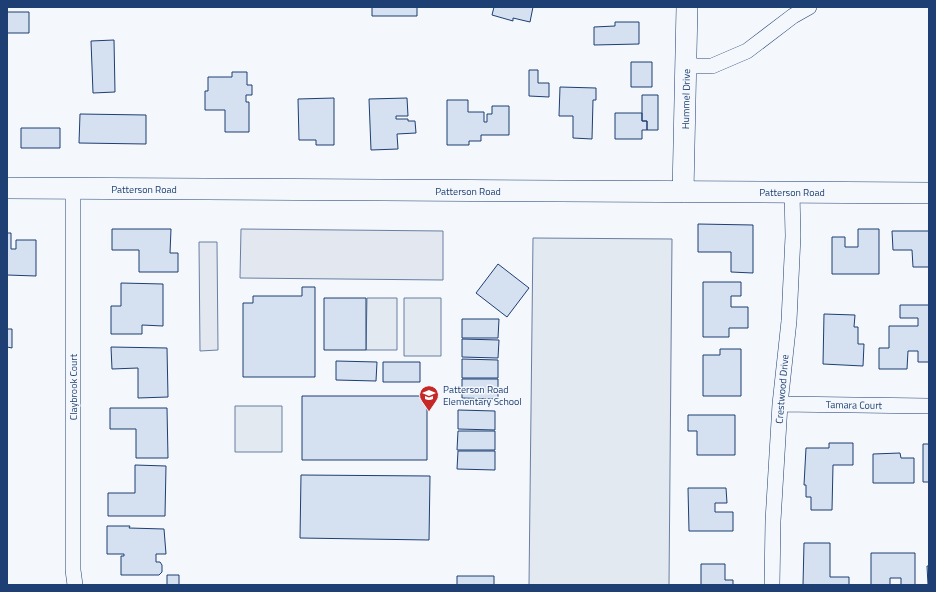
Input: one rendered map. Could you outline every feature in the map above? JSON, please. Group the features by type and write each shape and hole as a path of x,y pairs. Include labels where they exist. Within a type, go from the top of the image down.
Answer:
{"street":[{"name":"Hummel Drive","path":"683,192 686,7"},
{"path":"686,66 712,66 748,51 793,16 809,7"},
{"name":"Patterson Road","path":"7,188 929,193"},
{"name":"Claybrook Court","path":"73,189 73,570 75,585"},
{"name":"Crestwood Drive","path":"772,585 773,521 780,404 789,321 793,236 792,192"},
{"name":"Tamara Court","path":"780,404 929,406"}],"shaded area":[{"path":"241,229 443,231 443,280 240,278"},
{"path":"533,238 672,239 669,585 529,585"},
{"path":"199,242 217,242 218,350 200,351"},
{"path":"367,298 397,298 397,350 366,350"},
{"path":"404,298 441,298 441,356 404,356"},
{"path":"235,406 282,406 282,452 235,452"}],"building":[{"path":"372,7 417,7 417,16 372,16"},
{"path":"494,7 533,7 530,22 513,18 513,21 492,15"},
{"path":"7,12 29,12 29,33 7,33"},
{"path":"615,22 639,22 639,44 594,45 594,27 615,26"},
{"path":"114,40 115,92 93,93 91,41"},
{"path":"631,62 652,62 652,87 631,87"},
{"path":"529,70 538,70 538,83 549,83 549,97 529,96"},
{"path":"232,72 247,72 247,85 252,85 252,95 246,95 246,102 249,102 249,132 225,132 225,110 205,110 205,91 208,91 208,77 232,77"},
{"path":"560,87 596,88 596,100 593,100 592,139 573,138 573,116 559,116"},
{"path":"642,95 658,95 658,130 647,130 647,121 642,121"},
{"path":"334,98 334,145 316,145 316,140 299,140 298,99"},
{"path":"407,98 408,116 396,116 396,119 408,119 408,121 415,121 416,133 397,134 398,149 371,150 369,99"},
{"path":"447,100 468,100 468,112 484,112 484,122 487,122 487,114 492,114 492,106 509,106 509,135 481,135 481,141 469,141 469,145 447,145"},
{"path":"615,113 642,113 642,121 647,121 647,130 642,130 642,139 615,139"},
{"path":"80,114 146,115 146,144 79,143"},
{"path":"21,128 60,128 60,148 21,148"},
{"path":"698,224 753,225 753,273 731,272 731,252 698,252"},
{"path":"112,229 171,229 170,253 178,253 178,272 139,272 139,250 112,250"},
{"path":"858,229 879,229 879,274 832,274 832,237 845,237 845,247 858,247"},
{"path":"892,231 929,231 929,267 913,267 912,250 893,250"},
{"path":"7,233 11,233 11,249 16,249 16,240 36,240 36,276 7,275"},
{"path":"498,264 529,288 507,317 476,293"},
{"path":"703,282 741,282 741,296 731,296 731,307 748,307 748,328 729,328 729,337 703,337"},
{"path":"121,283 163,284 163,326 142,325 142,334 111,334 111,306 121,306"},
{"path":"302,287 315,287 315,377 243,377 243,303 253,303 253,296 302,296"},
{"path":"324,298 366,298 366,350 324,350"},
{"path":"900,305 929,305 929,362 918,362 918,351 908,351 907,369 879,369 879,348 889,348 889,326 918,326 918,318 900,318"},
{"path":"824,314 855,315 854,327 858,327 858,344 864,344 863,366 823,364"},
{"path":"462,319 499,319 498,338 462,338"},
{"path":"7,329 12,329 12,348 7,347"},
{"path":"462,339 499,340 498,358 462,357"},
{"path":"111,347 167,348 168,397 138,398 138,368 112,369"},
{"path":"720,349 741,349 741,396 703,396 703,355 720,355"},
{"path":"462,359 498,360 498,378 462,378"},
{"path":"336,361 377,362 376,381 336,380"},
{"path":"383,362 420,362 420,382 383,382"},
{"path":"462,379 498,379 498,399 462,398"},
{"path":"302,396 427,396 427,460 302,460"},
{"path":"110,408 167,408 168,458 136,458 136,429 110,429"},
{"path":"458,410 495,411 495,430 458,429"},
{"path":"688,415 735,415 735,455 697,455 697,431 688,431"},
{"path":"458,431 495,431 495,450 457,450"},
{"path":"829,443 853,443 853,465 833,465 832,510 811,510 811,497 806,497 806,485 804,485 806,448 829,448"},
{"path":"923,444 929,444 929,482 923,482"},
{"path":"458,451 495,451 495,470 457,469"},
{"path":"900,453 901,458 914,458 914,483 873,483 873,454"},
{"path":"135,465 166,466 165,516 108,516 108,493 135,493"},
{"path":"301,475 430,476 429,540 300,538"},
{"path":"688,488 726,488 727,503 715,503 715,512 733,512 733,531 689,531"},
{"path":"107,526 130,526 129,528 164,529 166,554 156,554 156,562 160,562 162,565 162,572 159,575 121,575 121,556 124,556 124,554 107,554"},
{"path":"804,543 830,543 830,577 849,577 849,585 803,585"},
{"path":"871,553 915,553 915,585 901,585 901,578 890,578 890,585 871,585"},
{"path":"701,564 725,564 725,580 733,580 733,585 701,585"},
{"path":"927,566 929,566 929,585 928,585"},
{"path":"167,575 179,575 179,585 167,585"},
{"path":"457,576 494,576 494,585 457,585"}],"place":[{"name":"Patterson Road Elementary School","path":"429,412"}]}
